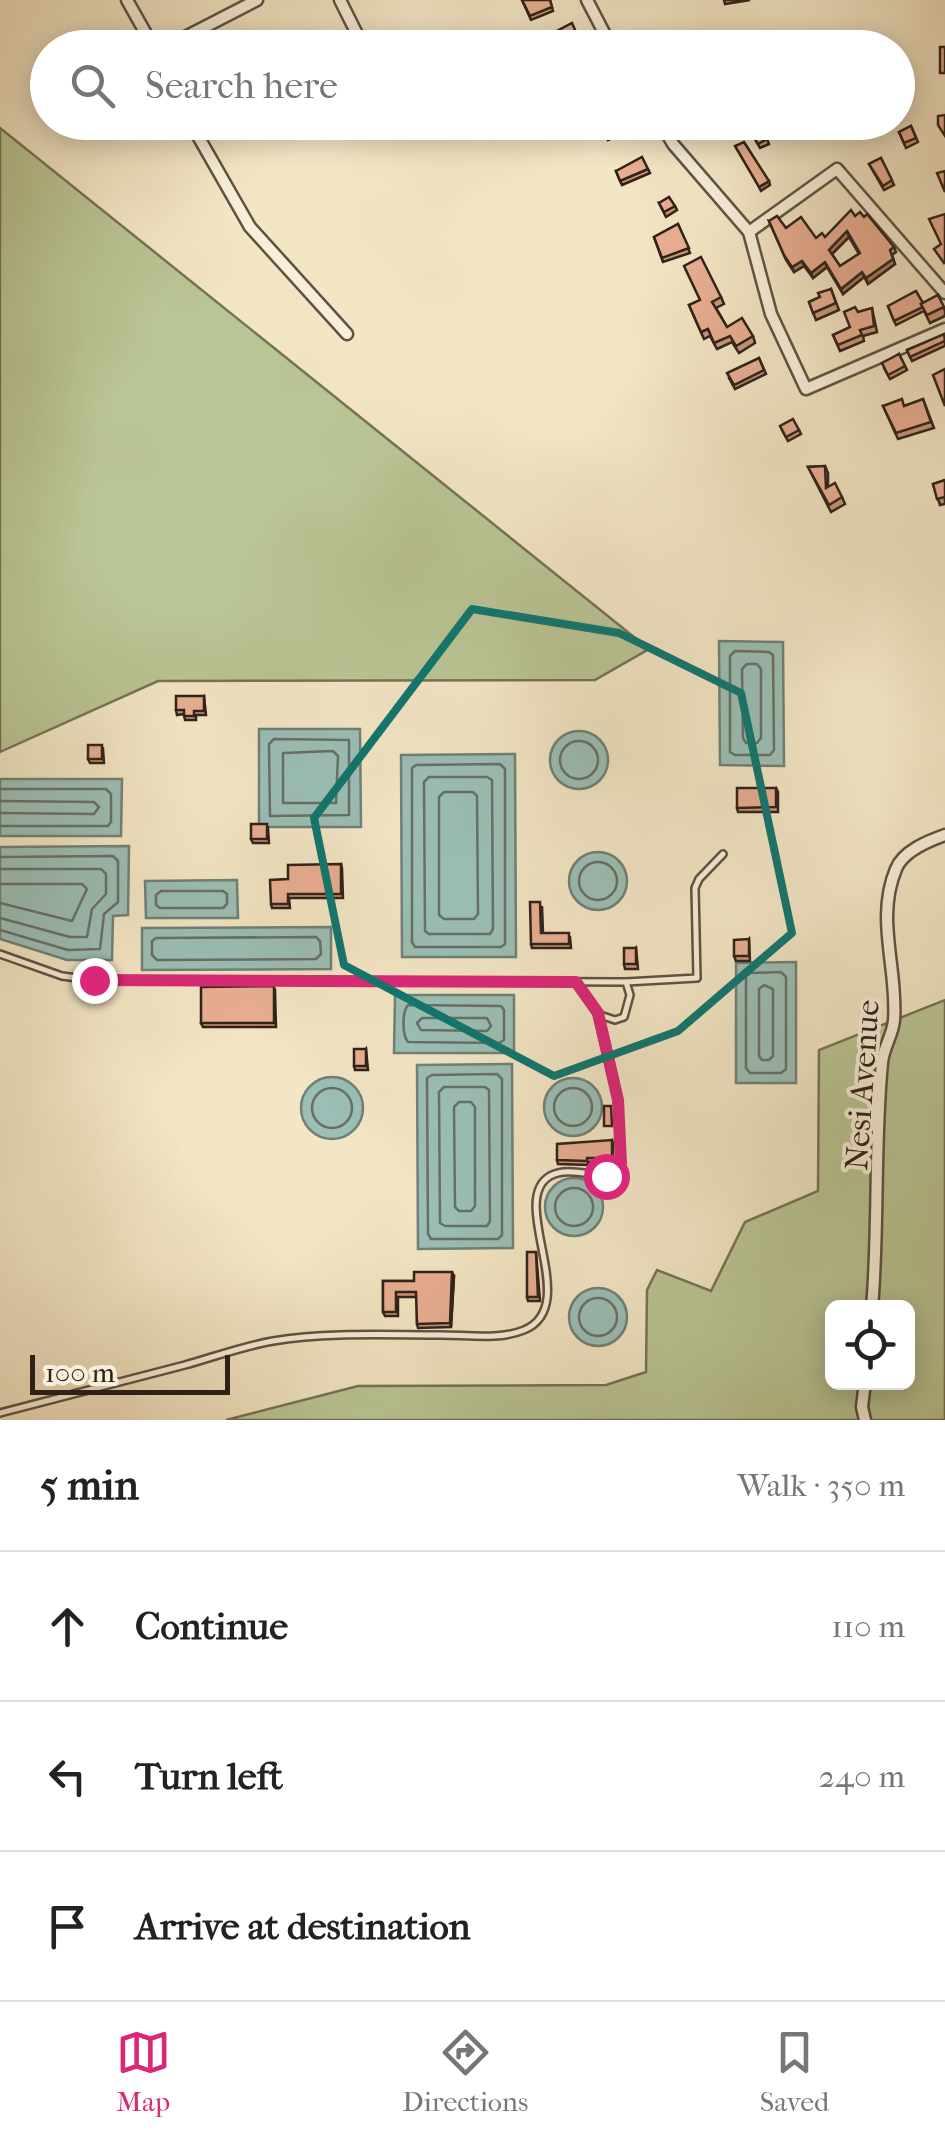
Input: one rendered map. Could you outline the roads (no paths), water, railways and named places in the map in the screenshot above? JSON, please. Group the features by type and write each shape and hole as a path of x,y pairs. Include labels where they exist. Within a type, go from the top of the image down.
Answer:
{"street":[{"path":"127,0 144,30"},
{"path":"199,30 257,0"},
{"path":"340,0 355,30"},
{"path":"587,0 603,30"},
{"path":"200,140 250,226 347,334"},
{"path":"671,140 749,232 771,314 806,389 945,329"},
{"path":"749,232 837,168 945,293"},
{"name":"Nesi Avenue","path":"873,1300 882,1059 894,1024 894,985 887,944 890,886 898,863 914,850 945,836"},
{"path":"864,1390 865,1420"}],"lane":[{"path":"0,954 62,976 94,980 626,982 697,978 695,888 722,854"},
{"path":"0,1413 272,1342 336,1336 504,1334 532,1326 546,1295 546,1267 535,1204 543,1183 564,1172 610,1175 621,1163 618,1100 598,1013 576,982"},
{"path":"598,1013 616,1020 624,1016 630,995 626,982"}],"water":[{"path":"719,641 783,642 784,766 720,765"},
{"path":"259,729 360,729 361,827 259,827"},
{"path":"579,731 600,739 608,760 600,781 579,789 558,781 550,760 558,739"},
{"path":"515,754 516,957 402,957 401,755"},
{"path":"0,779 122,779 121,836 0,836"},
{"path":"129,846 128,915 113,916 112,960 67,960 0,939 0,847"},
{"path":"598,852 619,860 627,881 619,902 598,910 577,902 569,881 577,860"},
{"path":"237,880 238,918 146,918 145,881"},
{"path":"331,927 331,969 142,970 142,928"},
{"path":"796,962 796,1083 736,1083 736,963"},
{"path":"395,995 514,995 514,1053 394,1053"},
{"path":"512,1064 513,1248 418,1249 417,1065"},
{"path":"332,1077 354,1086 363,1108 354,1130 332,1139 310,1130 301,1108 310,1086"},
{"path":"573,1078 594,1086 602,1107 594,1128 573,1136 552,1128 544,1107 552,1086"},
{"path":"574,1178 595,1186 603,1207 595,1228 574,1236 553,1228 545,1207 553,1186"},
{"path":"598,1288 619,1296 627,1317 619,1338 598,1346 577,1338 569,1317 577,1296"}]}
